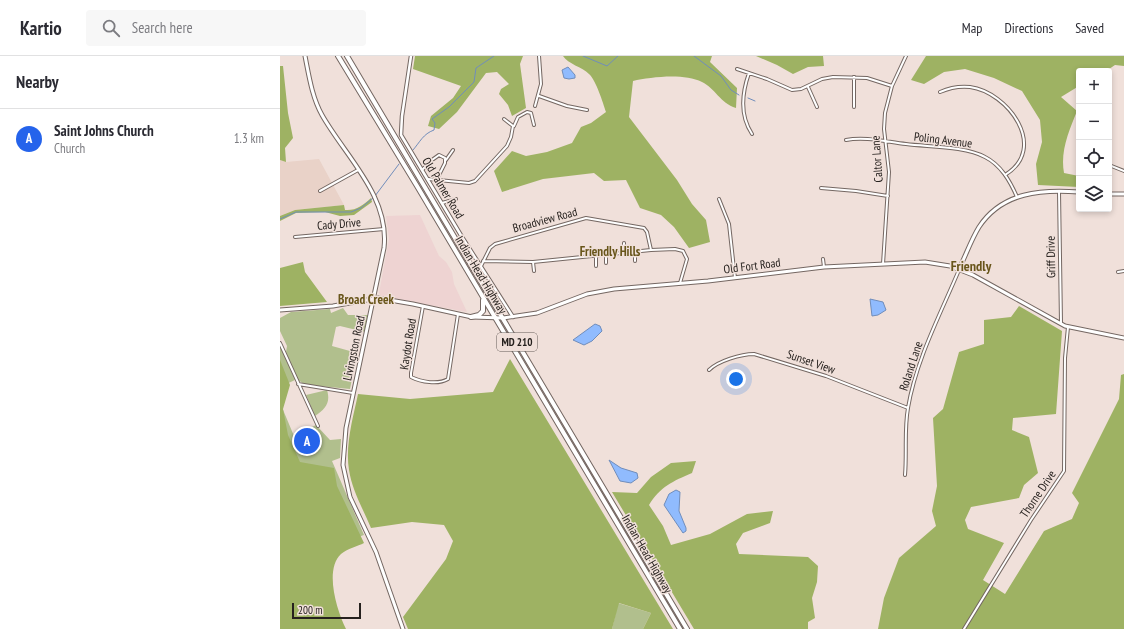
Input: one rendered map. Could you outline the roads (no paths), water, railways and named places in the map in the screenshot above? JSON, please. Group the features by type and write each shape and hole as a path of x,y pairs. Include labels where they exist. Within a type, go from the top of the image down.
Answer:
{"highway":[{"name":"Indian Head Highway","path":"338,56 680,629"},
{"name":"Indian Head Highway","path":"347,56 687,629"},
{"path":"471,317 482,313 484,308 479,290"}],"main road":[{"name":"Livingston Road","path":"305,56 318,106 373,195 384,229 384,248 344,443 344,465 346,486 354,508 376,552 403,629"},
{"path":"959,269 973,238 983,222 998,208 1017,197 1038,192 1076,192"},
{"path":"1112,194 1124,194"},
{"name":"Old Fort Road","path":"280,310 333,306 373,299 390,299 471,317 495,319 514,317 552,308 593,292 680,282 735,278 824,267 934,263 959,269 986,282 1068,327 1124,338"}],"street":[{"name":"Old Palmer Road","path":"411,56 401,131 404,141 514,317"},
{"path":"535,106 539,96 541,84 539,56"},
{"name":"Caltor Lane","path":"883,265 889,165 886,142 885,113 892,86 906,56"},
{"path":"737,69 767,79 790,89 797,90 826,78 872,78 892,86"},
{"path":"749,73 744,89 743,106 746,120 752,134"},
{"path":"854,77 854,107"},
{"path":"808,86 817,107"},
{"path":"940,92 960,87 976,88 994,97 1013,113 1022,133 1024,147 1019,162 1005,175"},
{"path":"539,96 567,106 587,110"},
{"path":"428,179 468,183 475,181 507,146 518,117 527,112 531,113 534,124"},
{"path":"504,118 513,127"},
{"name":"Poling Avenue","path":"846,140 856,138 976,153 993,162 1005,175 1017,197"},
{"path":"436,181 446,160 453,150"},
{"path":"422,170 437,156 443,156 446,160"},
{"path":"1112,166 1124,171"},
{"path":"320,191 358,170"},
{"path":"821,188 888,196"},
{"name":"Griff Drive","path":"1059,191 1061,324"},
{"path":"442,203 456,199"},
{"path":"719,199 729,224 735,278"},
{"name":"Broadview Road","path":"481,266 490,248 495,244 586,218 644,228 647,232 651,250"},
{"name":"Cady Drive","path":"295,237 384,229"},
{"path":"624,243 624,253"},
{"path":"483,261 533,262 675,249 685,253 687,259 680,282"},
{"path":"635,252 635,261"},
{"path":"606,256 606,263"},
{"path":"596,257 596,266"},
{"path":"823,259 824,267"},
{"path":"533,262 534,271"},
{"name":"Roland Lane","path":"905,475 908,408 921,360 959,269"},
{"path":"1118,272 1124,271"},
{"name":"Kaydot Road","path":"423,306 411,373 412,377 417,379 437,383 448,379 458,314"},
{"name":"Thorne Drive","path":"964,629 1001,568 1064,471 1065,358 1068,327"},
{"path":"280,343 318,426"},
{"name":"Sunset View","path":"709,370 723,360 731,360 746,354 754,354 826,376 908,408"},
{"path":"298,384 354,393"}],"water":[{"path":"568,67 575,75 575,78 564,78 562,70"},
{"path":"870,299 883,302 886,310 878,315 872,316"},
{"path":"595,324 600,326 602,331 592,341 584,345 573,340"},
{"path":"609,460 621,468 637,473 638,478 631,483 620,481"},
{"path":"676,490 680,492 679,511 686,528 686,531 683,533 664,505 669,494"}],"waterway":[{"path":"413,150 424,136 434,130 435,123 432,119 449,107 474,82 476,68 494,56"},
{"path":"583,56 607,66 618,56"},
{"path":"694,56 721,76 731,90 739,95"},
{"path":"748,98 755,101"},
{"path":"375,196 399,164"},
{"path":"280,219 296,212 351,212 361,208 373,198"}],"place":[{"name":"Saint Johns Church","path":"307,441"}],"district":[{"name":"Friendly Hills","path":"610,251"},
{"name":"Friendly","path":"971,266"},
{"name":"Broad Creek","path":"366,299"}]}
